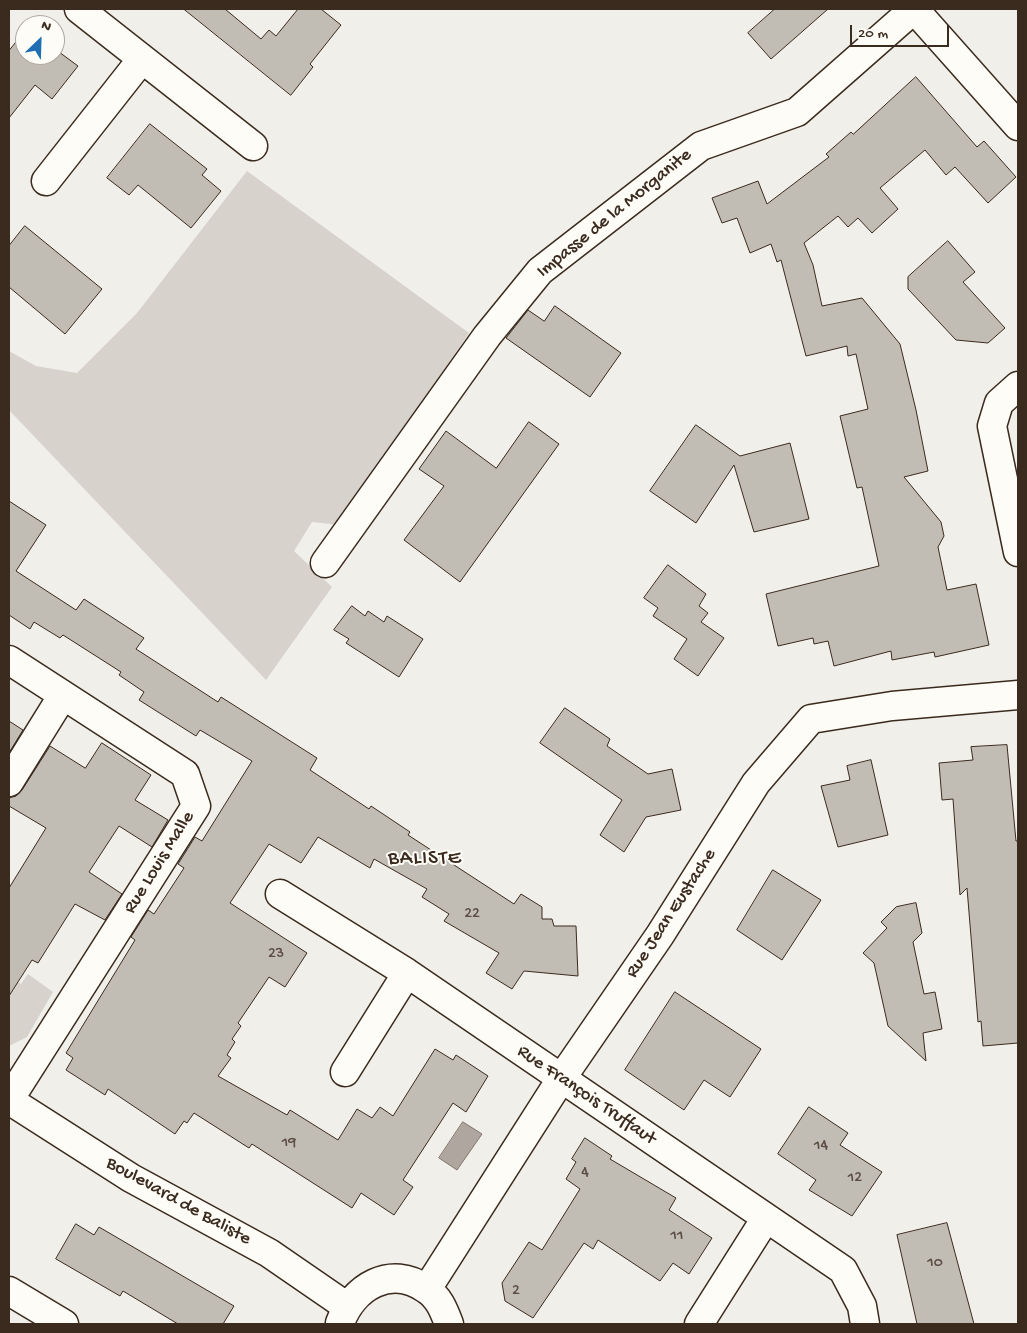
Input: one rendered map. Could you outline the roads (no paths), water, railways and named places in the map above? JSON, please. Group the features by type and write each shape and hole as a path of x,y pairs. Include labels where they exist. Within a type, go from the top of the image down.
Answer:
{"street":[{"path":"79,9 253,146"},
{"path":"914,9 1018,126"},
{"name":"Impasse de la Morganite","path":"325,563 488,336 540,271 701,146 797,112 914,9"},
{"path":"46,181 142,59"},
{"path":"1018,386 999,403 992,426 1018,552"},
{"name":"Rue Louis Malle","path":"9,660 184,774 196,806 9,1100"},
{"path":"9,782 63,695"},
{"name":"Rue Jean Eustache","path":"427,1289 561,1079 660,935 756,783 811,719 892,706 1018,695"},
{"name":"Rue François Truffaut","path":"280,894 407,973 843,1270 862,1306 865,1324"},
{"path":"345,1072 407,973"},
{"name":"Boulevard de Baliste","path":"9,1100 131,1178 269,1253 343,1315"},
{"path":"699,1324 766,1218"},
{"path":"343,1315 362,1289 383,1280 406,1280 427,1289 442,1305 449,1324"},
{"path":"9,1291 64,1324"}],"district":[{"name":"BALISTE","path":"425,860"}]}
